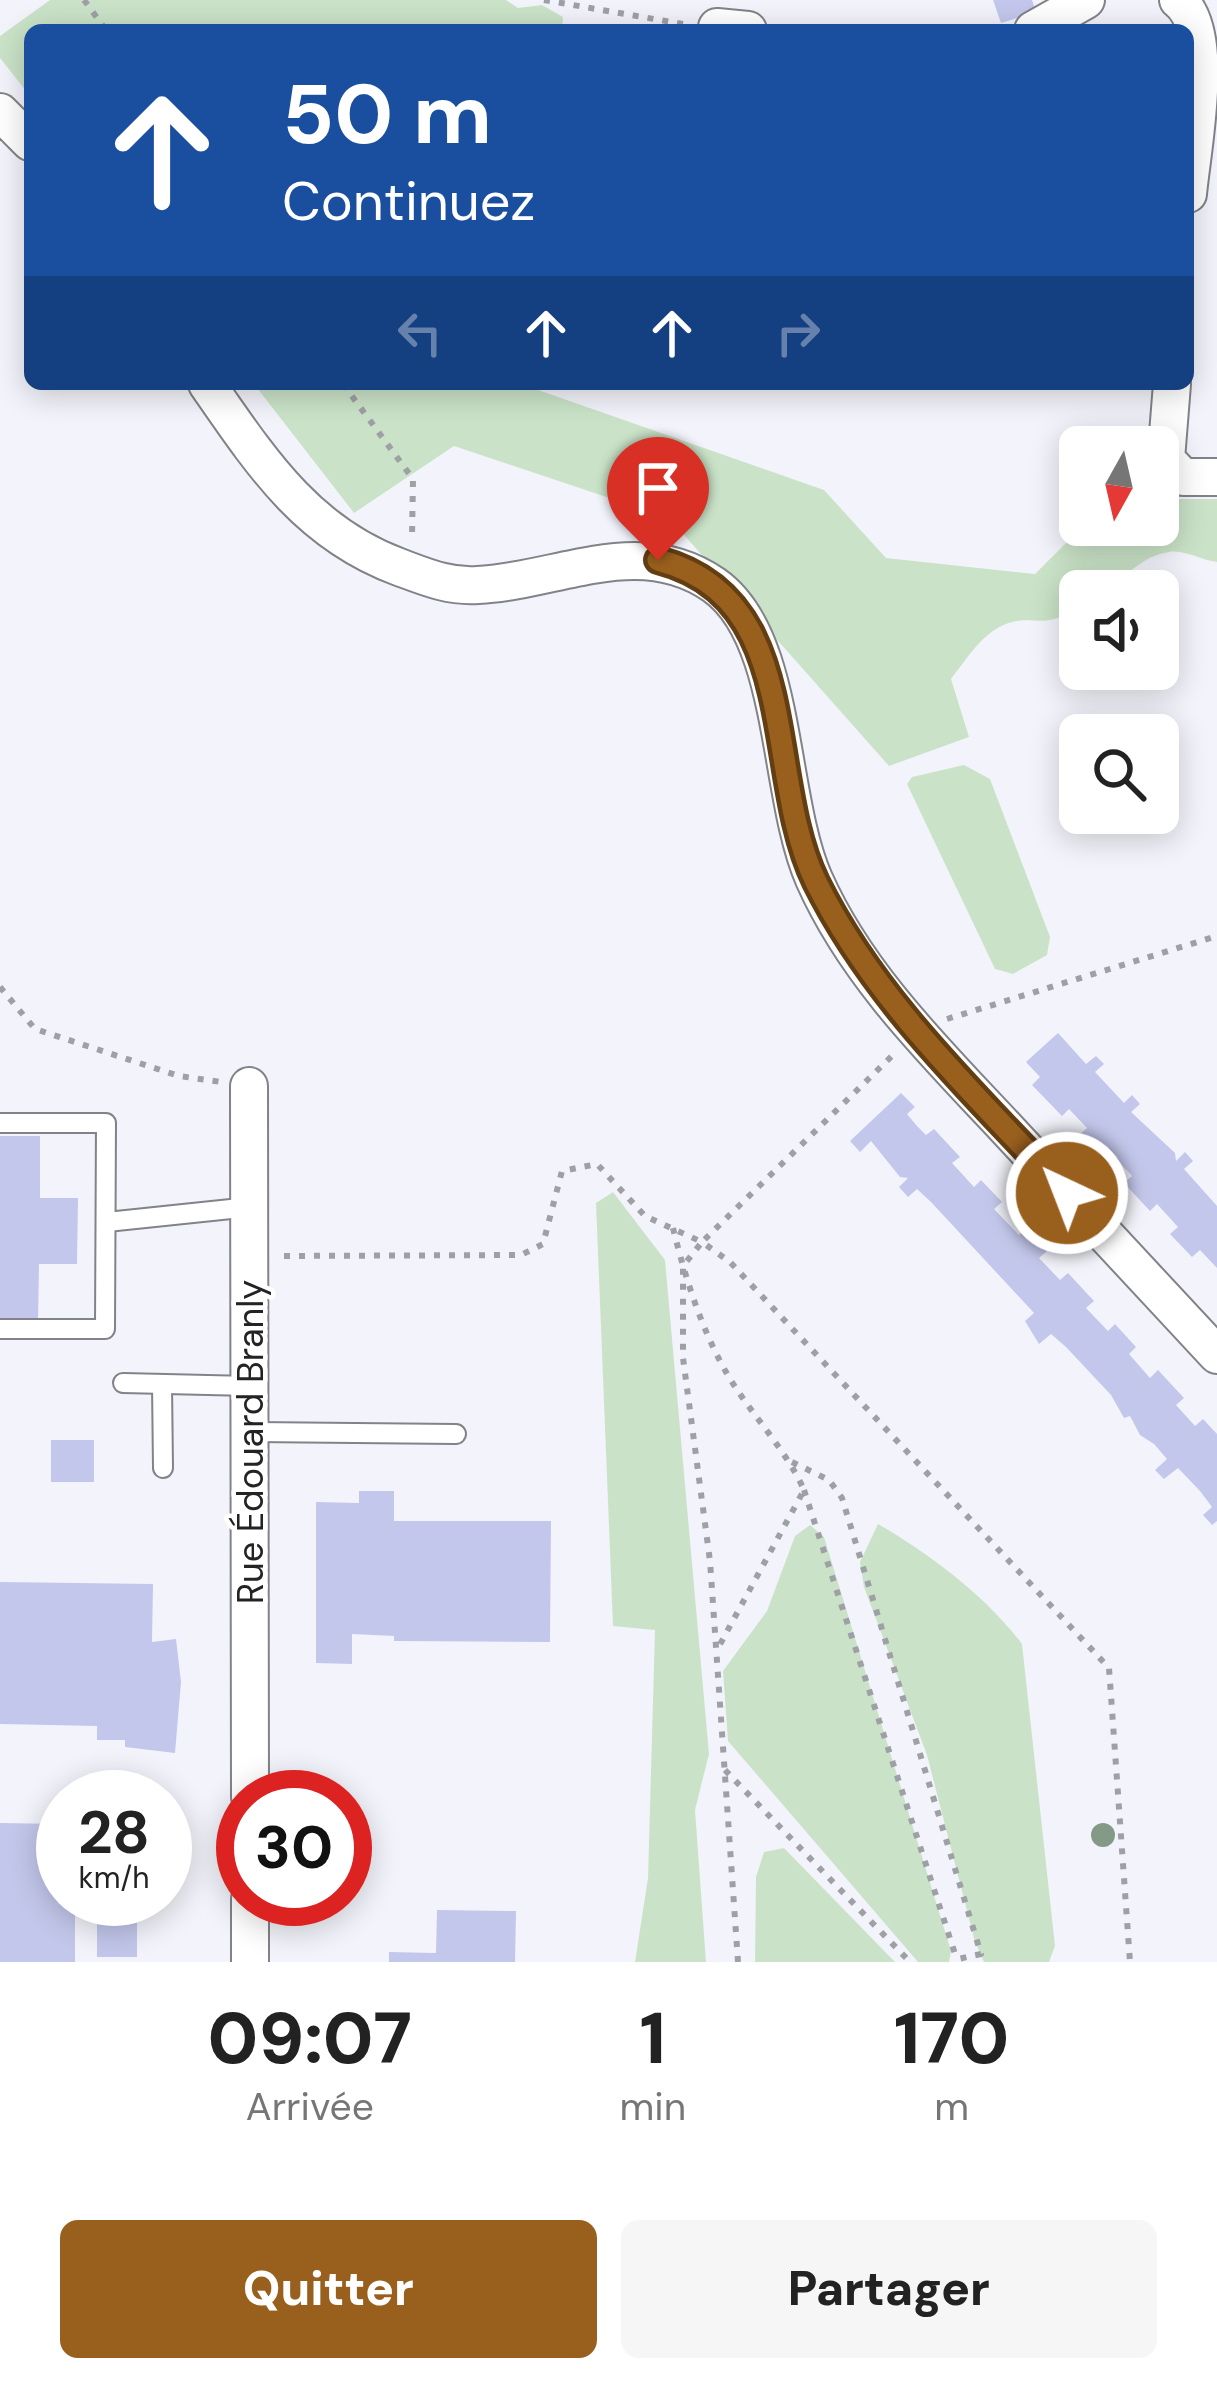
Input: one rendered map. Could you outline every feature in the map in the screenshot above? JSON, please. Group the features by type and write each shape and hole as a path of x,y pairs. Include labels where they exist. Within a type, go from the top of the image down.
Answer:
{"street":[{"path":"1044,24 1086,0"},
{"path":"1178,0 1193,14 1200,52 1194,123"},
{"path":"0,112 24,136"},
{"path":"211,390 268,473 302,510 352,546 442,584 477,585 626,559 658,560 686,568 719,589 742,614 771,680 781,756 814,879 864,965 917,1032 1217,1355"},
{"path":"1172,390 1166,459 1183,477 1217,477"},
{"name":"Rue Édouard Branly","path":"249,1086 250,1770"},
{"path":"250,1926 250,1962"}],"lane":[{"path":"0,1123 106,1124 107,1222 105,1329 0,1329"},
{"path":"107,1222 250,1207"},
{"path":"123,1383 250,1386"},
{"path":"161,1384 163,1468"},
{"path":"250,1432 457,1434"}],"path":[{"path":"544,0 635,19 689,24"},
{"path":"347,390 412,479 407,570"},
{"path":"738,1962 710,1561 683,1358 683,1266 917,1032 980,1005 1217,936"},
{"path":"0,987 35,1029 179,1076 249,1086"},
{"path":"250,1256 520,1255 543,1244 562,1171 596,1164 645,1216 702,1242 730,1262 1109,1669 1130,1962"},
{"path":"673,1228 725,1372 792,1462 804,1490 957,1960 981,1954 842,1498 829,1480 792,1462"},
{"path":"715,1653 804,1490"},
{"path":"722,1768 910,1962"}],"green space":[{"path":"50,0 506,0 518,8 542,5 563,17 562,24 24,24 24,88 0,58 0,36"},
{"path":"259,390 538,390 824,490 886,558 1035,574 1063,546 1179,546 1179,499 1217,499 1217,562 1169,552 1132,570 1059,570 1059,616 997,628 951,679 969,737 889,766 669,518 454,446 354,513"},
{"path":"964,765 990,779 1050,937 1047,955 1013,974 995,969 907,784 912,777"},
{"path":"613,1192 665,1260 709,1754 695,1810 706,1962 635,1962 648,1878 655,1630 613,1626 596,1203"},
{"path":"878,1524 956,1577 1022,1644 1055,1946 1049,1962 984,1962 975,1942 927,1755 864,1587 860,1562"},
{"path":"810,1525 824,1537 951,1951 949,1962 918,1962 728,1741 723,1671 767,1611 795,1536"},
{"path":"784,1848 895,1962 755,1962 756,1877 764,1852"}],"building":[{"path":"993,0 1032,0 1036,12 1001,23"},
{"path":"1058,1033 1086,1064 1096,1056 1104,1064 1095,1072 1124,1103 1132,1095 1140,1104 1131,1112 1175,1153 1176,1161 1185,1152 1193,1161 1184,1169 1217,1206 1217,1268 1200,1250 1192,1257 1170,1234 1178,1227 1157,1204 1150,1211 1124,1183 1132,1176 1113,1155 1104,1163 1079,1135 1087,1128 1069,1109 1062,1116 1032,1085 1040,1077 1026,1062"},
{"path":"901,1093 915,1107 907,1114 917,1126 926,1135 934,1129 960,1157 952,1163 974,1187 981,1180 1002,1202 994,1209 1019,1235 1026,1228 1047,1251 1039,1258 1060,1280 1068,1273 1094,1301 1086,1308 1108,1331 1115,1324 1136,1347 1129,1354 1150,1378 1158,1370 1184,1398 1176,1405 1195,1426 1203,1419 1217,1434 1217,1521 1212,1525 1203,1515 1212,1507 1200,1491 1178,1468 1164,1479 1155,1470 1167,1459 1140,1435 1130,1416 1124,1418 1111,1395 1066,1347 1051,1334 1039,1344 1025,1321 1034,1313 931,1202 917,1189 908,1197 899,1187 908,1178 900,1177 871,1141 860,1152 850,1141"},
{"path":"0,1136 40,1136 40,1198 78,1198 77,1264 39,1264 38,1325 0,1325"},
{"path":"51,1440 94,1440 94,1482 51,1482"},
{"path":"359,1491 394,1491 394,1521 551,1521 550,1642 394,1641 394,1636 352,1634 352,1664 316,1663 316,1502 359,1503"},
{"path":"0,1582 153,1584 152,1642 176,1639 181,1682 175,1753 125,1747 125,1740 97,1740 97,1726 0,1724"},
{"path":"0,1823 36,1824 36,1926 75,1926 75,1962 0,1962"},
{"path":"437,1910 516,1911 515,1962 389,1962 389,1952 436,1953"},
{"path":"97,1926 137,1926 137,1957 97,1957"}],"route":[{"path":"658,560 686,568 719,589 742,614 759,645 771,680 795,821 814,879 864,965 917,1032 1067,1193"}]}
